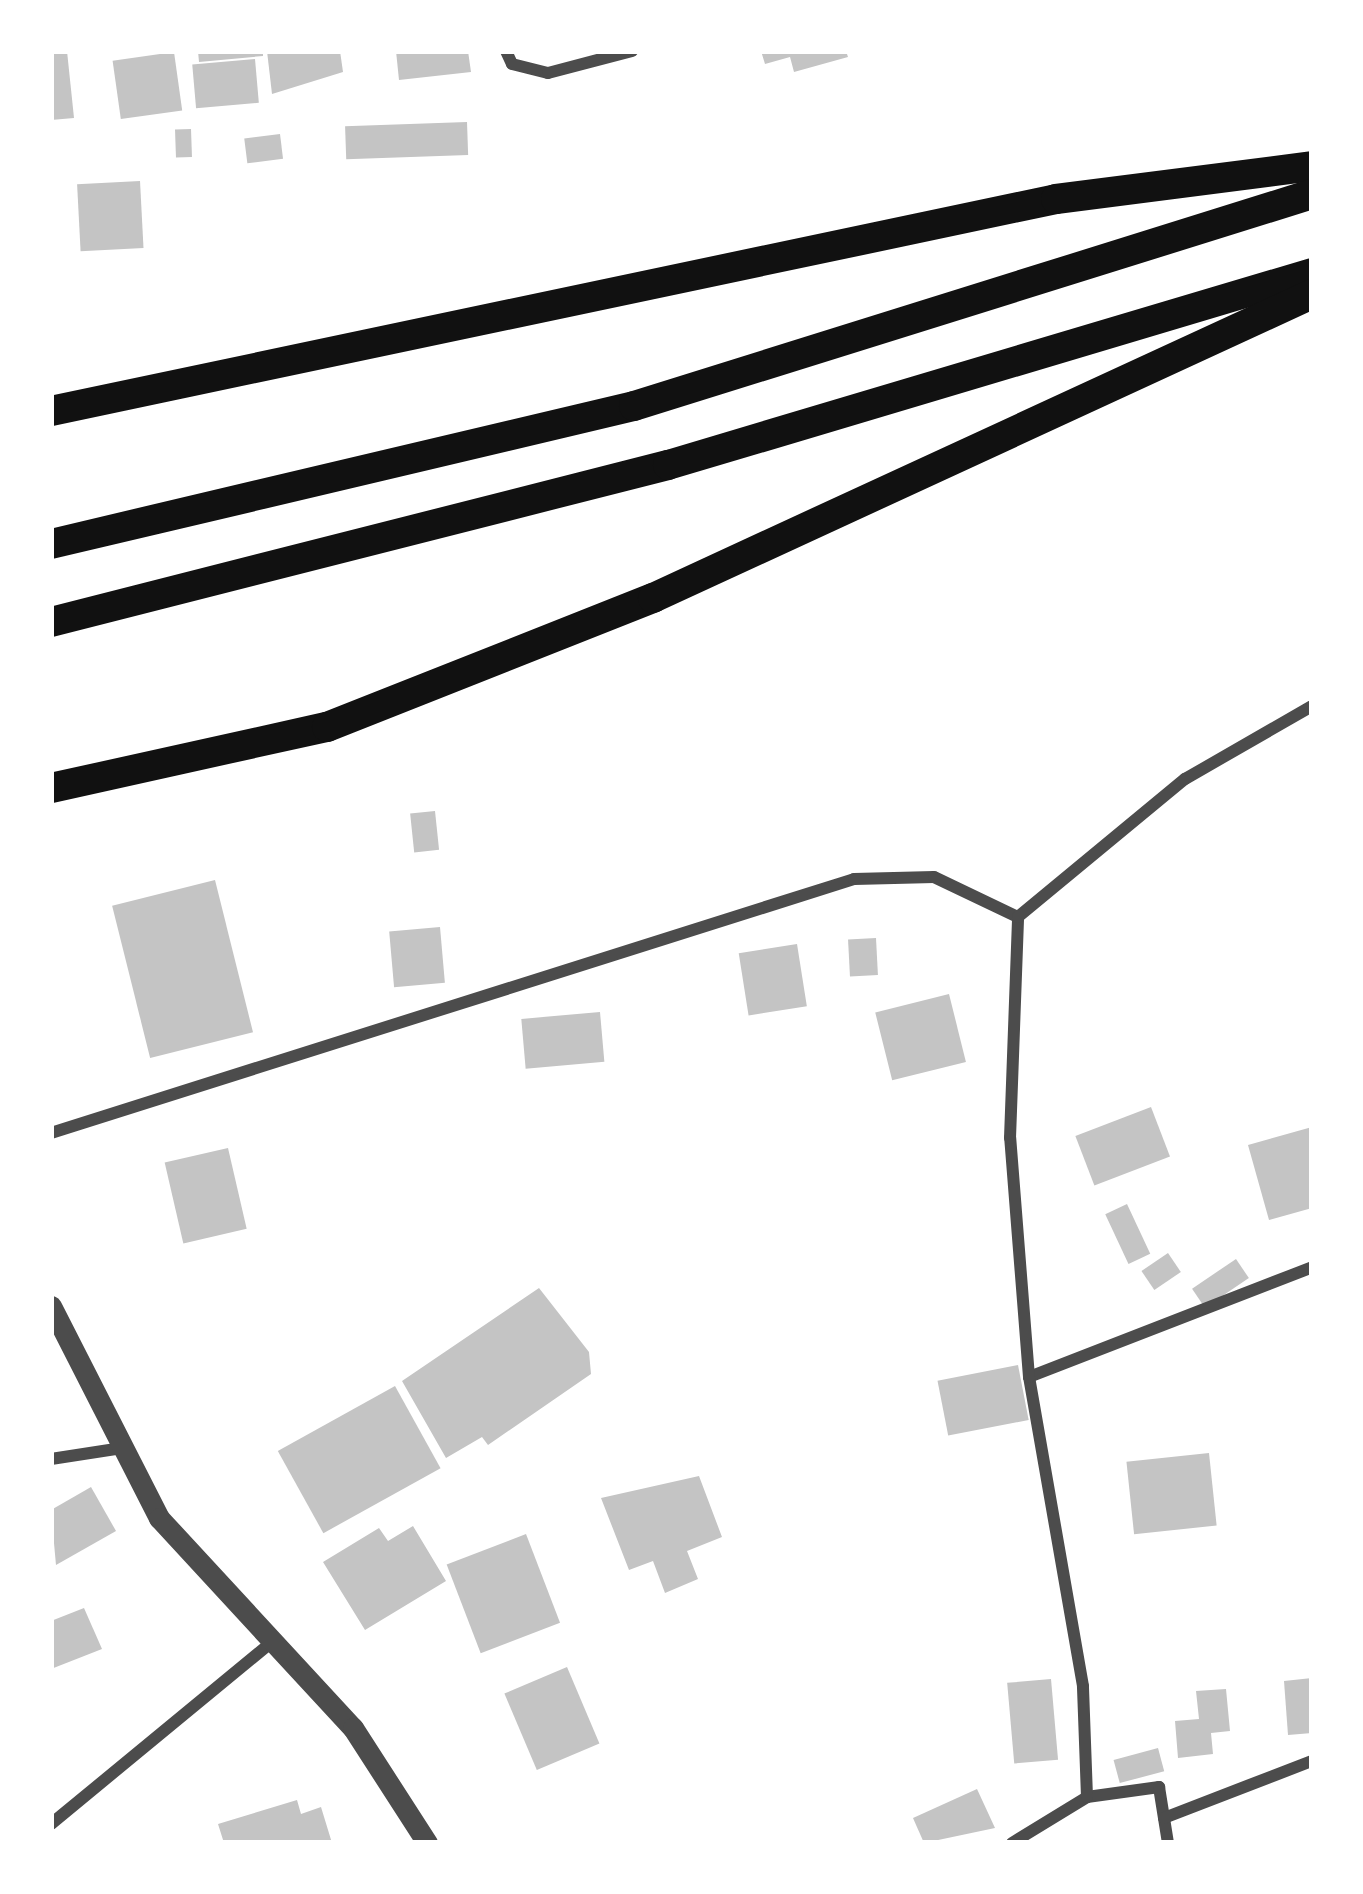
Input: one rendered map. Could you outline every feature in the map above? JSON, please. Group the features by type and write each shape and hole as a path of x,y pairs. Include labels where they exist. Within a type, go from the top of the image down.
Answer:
{"highway":[{"path":"51,411 1055,199 1312,166"},
{"path":"51,544 634,406 1312,194"},
{"path":"51,622 668,465 1312,273"},
{"path":"51,788 327,727 652,598 1312,294"}],"street":[{"path":"506,51 512,64 548,73 632,51"},
{"path":"1088,1797 1083,1686 1030,1377 1010,1138 1018,917 1185,779 1312,706"},
{"path":"51,1132 854,879 934,877 1018,917"},
{"path":"1030,1377 1312,1267"},
{"path":"51,1306 159,1518 352,1728 427,1843"},
{"path":"51,1459 122,1448"},
{"path":"51,1824 272,1641"},
{"path":"1164,1818 1312,1761"},
{"path":"1012,1843 1088,1797 1159,1787 1168,1843"}],"building":[{"path":"51,51 67,51 74,118 51,120"},
{"path":"198,51 263,51 263,56 199,62"},
{"path":"267,51 340,51 343,72 272,94"},
{"path":"396,51 468,51 471,72 399,80"},
{"path":"761,51 846,51 848,57 794,72 790,57 765,64"},
{"path":"174,52 182,110 121,119 113,61"},
{"path":"255,59 259,103 196,108 192,64"},
{"path":"467,122 468,155 346,159 345,126"},
{"path":"191,129 192,157 176,158 175,130"},
{"path":"280,134 283,159 247,163 244,138"},
{"path":"140,181 144,248 81,251 77,184"},
{"path":"435,811 439,850 414,852 410,814"},
{"path":"215,880 253,1032 150,1058 112,906"},
{"path":"440,927 445,983 394,987 389,931"},
{"path":"876,938 878,975 850,976 848,939"},
{"path":"797,944 807,1006 749,1015 739,953"},
{"path":"949,994 966,1062 892,1080 875,1012"},
{"path":"600,1012 604,1062 526,1069 521,1019"},
{"path":"1151,1107 1170,1156 1094,1186 1075,1136"},
{"path":"1312,1127 1312,1208 1269,1220 1248,1145"},
{"path":"228,1148 247,1229 183,1243 165,1163"},
{"path":"1127,1204 1150,1254 1128,1264 1105,1214"},
{"path":"1168,1253 1181,1272 1154,1290 1141,1271"},
{"path":"1236,1259 1249,1278 1205,1308 1192,1289"},
{"path":"539,1288 589,1352 591,1374 488,1445 482,1437 446,1458 402,1381"},
{"path":"1018,1365 1029,1420 948,1436 938,1381"},
{"path":"395,1386 441,1468 323,1533 278,1451"},
{"path":"1209,1453 1217,1526 1134,1534 1126,1462"},
{"path":"699,1476 722,1537 687,1551 698,1579 665,1593 653,1561 629,1570 601,1498"},
{"path":"91,1487 116,1531 56,1565 51,1510"},
{"path":"413,1526 446,1581 365,1630 323,1562 379,1528 388,1541"},
{"path":"526,1534 560,1623 481,1653 447,1564"},
{"path":"84,1608 102,1649 51,1669 51,1621"},
{"path":"567,1667 599,1743 537,1770 504,1694"},
{"path":"1312,1678 1312,1733 1288,1735 1284,1681"},
{"path":"1051,1679 1058,1760 1014,1764 1007,1683"},
{"path":"1226,1689 1230,1731 1211,1733 1213,1754 1178,1758 1175,1721 1199,1719 1196,1691"},
{"path":"1158,1748 1164,1771 1120,1783 1114,1760"},
{"path":"977,1789 995,1828 924,1843 913,1818"},
{"path":"297,1800 301,1814 321,1807 332,1843 224,1843 218,1824"}]}
